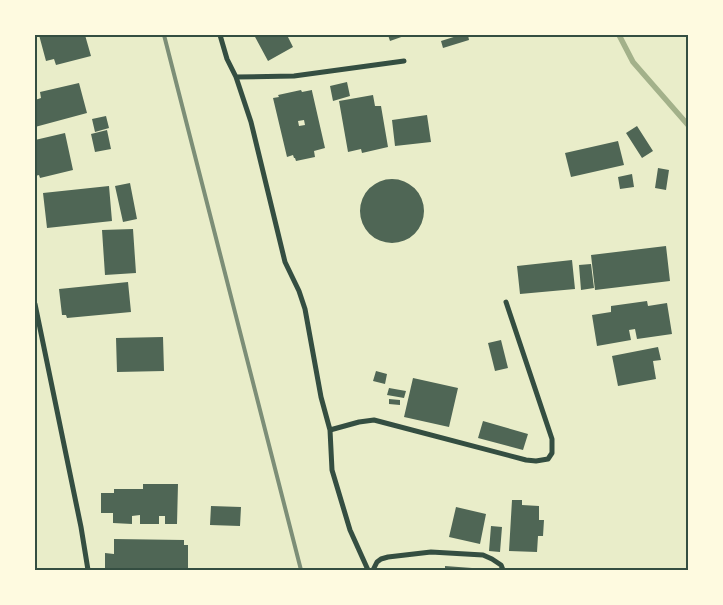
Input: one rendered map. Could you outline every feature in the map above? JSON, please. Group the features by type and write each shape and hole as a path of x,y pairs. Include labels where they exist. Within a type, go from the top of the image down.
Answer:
{"street":[{"path":"220,35 251,122 285,262 299,291 305,309 321,397 330,430 332,470 350,530 368,570"},
{"path":"236,77 294,76 404,61"},
{"path":"330,430 374,420 526,460 548,459 552,452 552,439 506,302"},
{"path":"35,304 81,527 88,570"},
{"path":"373,570 381,559 431,552 483,555 501,564 503,570"}],"building":[{"path":"39,35 85,35 91,56 56,65 54,59 46,61"},
{"path":"254,35 287,35 293,47 268,61"},
{"path":"388,35 407,35 390,41"},
{"path":"460,35 468,35 469,40 443,48 441,41"},
{"path":"347,82 350,96 333,101 330,86"},
{"path":"79,83 87,113 35,127 35,100 41,98 40,92"},
{"path":"301,90 302,92 312,90 325,148 314,151 315,157 296,161 293,155 287,157 273,98 279,97 278,95","holes":["304,120 305,125 299,126 298,121"]},
{"path":"373,95 375,106 381,106 388,147 362,153 361,149 348,152 339,101"},
{"path":"427,115 431,142 395,146 392,120"},
{"path":"106,116 109,128 95,132 92,119"},
{"path":"637,126 653,151 642,158 626,133"},
{"path":"107,130 111,149 95,152 91,134"},
{"path":"65,133 73,170 40,178 39,175 35,176 35,140"},
{"path":"618,141 624,165 571,177 565,153"},
{"path":"658,168 669,170 666,190 655,188"},
{"path":"632,174 634,187 620,189 618,177"},
{"path":"392,179 410,185 418,193 424,211 418,229 410,237 392,243 374,237 366,229 360,211 366,193 374,185"},
{"path":"130,183 137,219 123,222 115,186"},
{"path":"109,186 112,221 47,228 43,193"},
{"path":"133,229 136,273 105,275 102,230"},
{"path":"666,246 670,281 595,290 591,255"},
{"path":"572,260 575,289 520,294 517,266"},
{"path":"591,264 594,288 581,290 579,265"},
{"path":"128,282 131,312 67,318 66,315 62,315 59,289"},
{"path":"647,301 648,306 667,303 672,334 637,339 635,329 629,330 631,340 597,346 592,315 611,312 611,306"},
{"path":"163,337 164,371 117,372 116,338"},
{"path":"501,340 508,368 495,371 488,343"},
{"path":"658,347 661,360 653,361 656,379 618,386 612,356"},
{"path":"376,371 387,374 385,384 373,381"},
{"path":"413,378 458,388 449,427 404,417"},
{"path":"389,388 406,391 404,398 387,395"},
{"path":"389,399 400,400 400,405 389,404"},
{"path":"483,421 528,434 523,450 478,438"},
{"path":"143,484 178,484 177,524 165,524 165,516 159,516 159,524 140,524 140,515 132,516 132,524 113,523 113,513 101,513 101,493 114,493 114,489 143,489"},
{"path":"512,500 522,500 522,505 539,506 539,520 544,520 543,536 538,536 537,552 509,551"},
{"path":"211,506 241,507 240,526 210,525"},
{"path":"456,507 486,514 480,544 449,537"},
{"path":"491,526 502,527 500,552 489,551"},
{"path":"114,539 184,540 184,545 188,545 188,570 105,570 105,553 114,554"},
{"path":"445,566 472,568 472,570 445,570"}],"waterway":[{"path":"619,35 633,62 688,125"}],"railway":[{"path":"164,35 301,570"}]}
